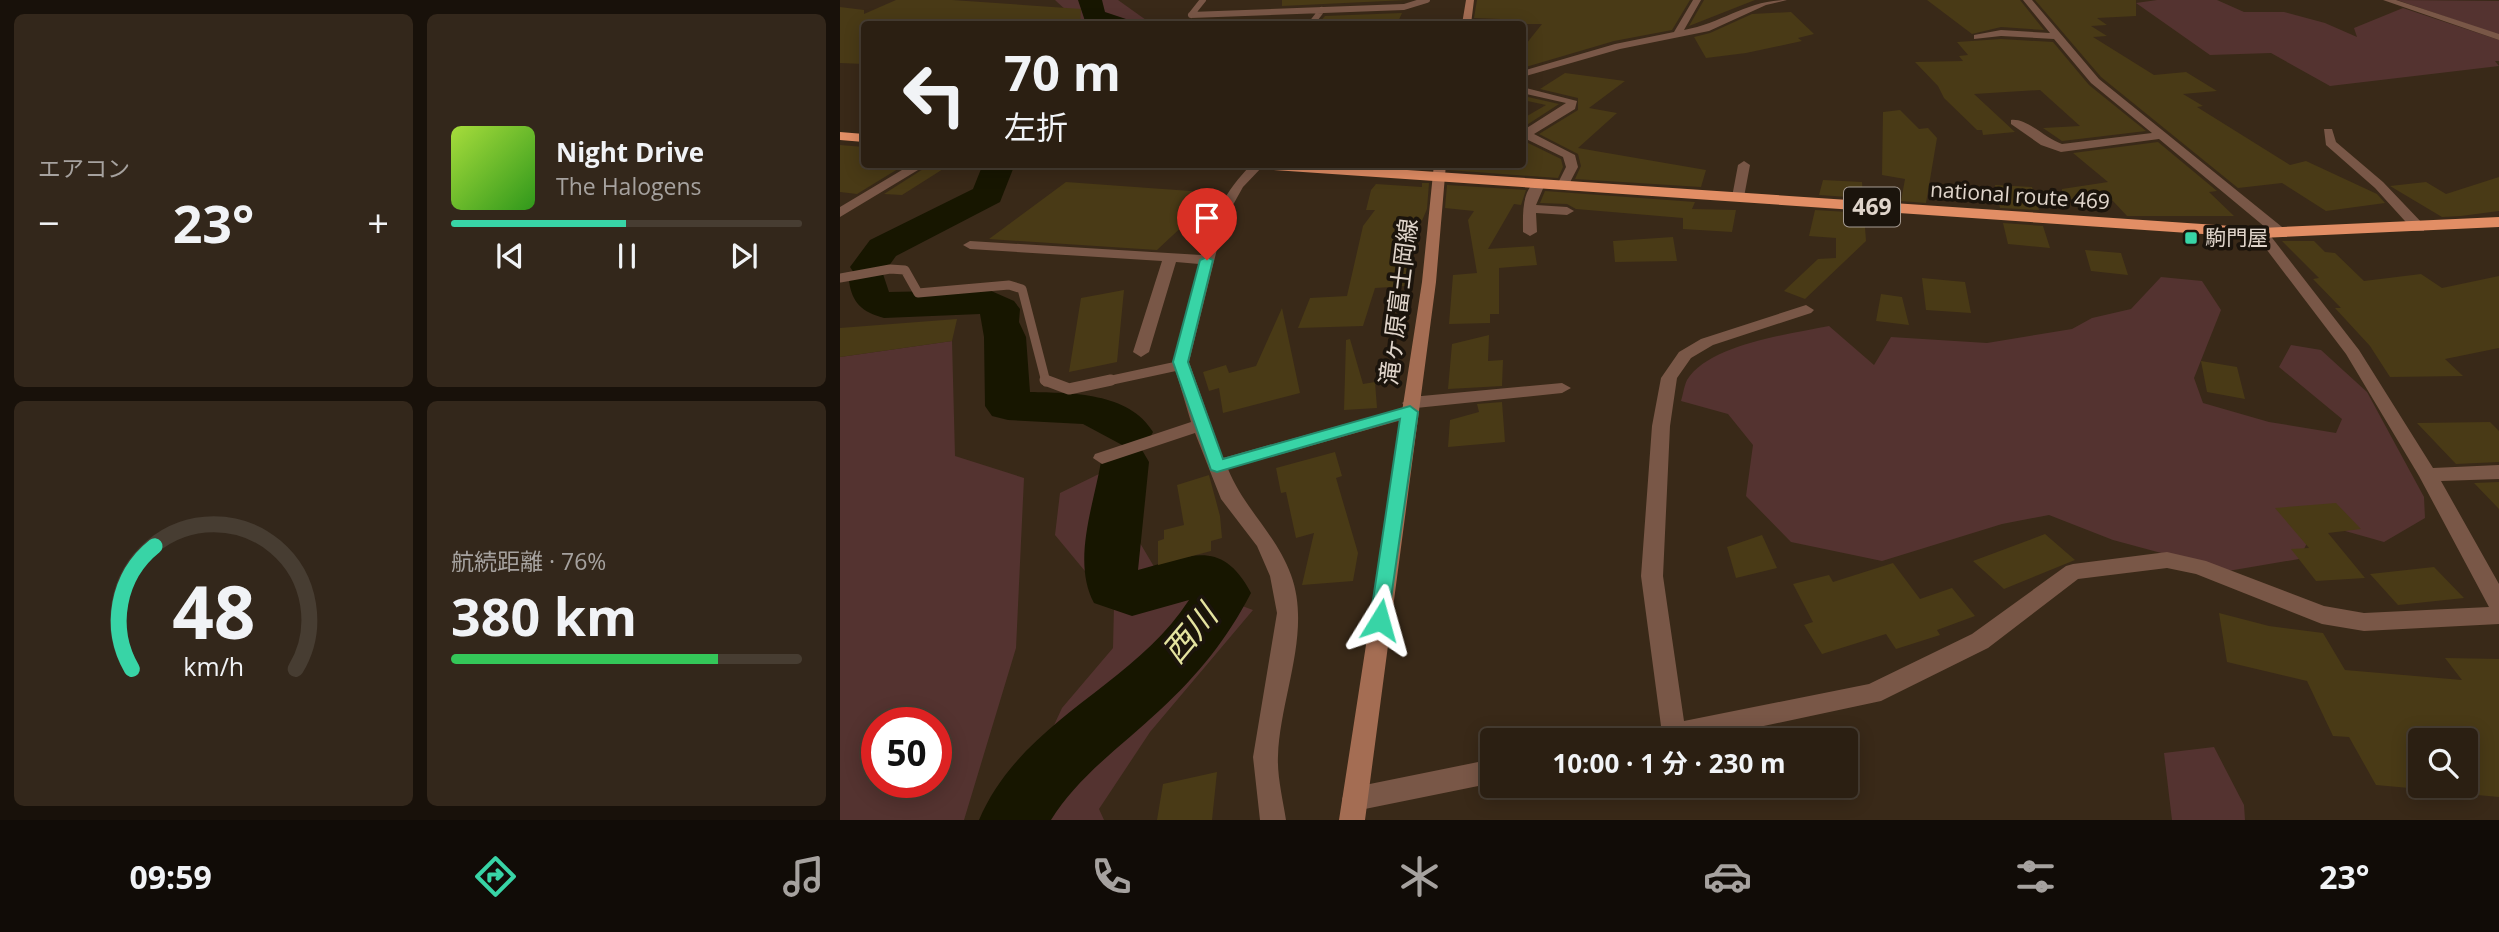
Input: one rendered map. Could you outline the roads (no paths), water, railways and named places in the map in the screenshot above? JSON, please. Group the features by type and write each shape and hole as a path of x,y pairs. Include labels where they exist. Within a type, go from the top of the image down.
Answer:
{"highway":[{"path":"840,136 861,138"},
{"name":"national route 469","path":"1348,168 1439,171 1539,184 2282,234 2499,222"}],"main road":[{"path":"1467,21 1470,0"},
{"name":"滝ヶ原富士岡線","path":"1353,809 1429,282 1439,171"}],"street":[{"path":"1677,34 1697,0"},
{"path":"1526,73 1618,46 1706,29 1747,10 1783,0"},
{"path":"2027,0 2095,81 2158,136 2282,234"},
{"path":"2387,0 2499,37"},
{"path":"1976,37 2001,33 2057,36"},
{"path":"1526,91 1572,101 1571,107 1526,133"},
{"path":"2015,122 2045,143 2061,148 2158,136"},
{"path":"2328,131 2330,143 2379,185 2419,228"},
{"path":"1526,134 1569,155 1572,167 1563,185"},
{"path":"1738,197 1744,165"},
{"path":"840,213 915,168"},
{"path":"1255,168 1238,185 1217,221 1182,365 1201,425 1231,499 1265,542 1281,576 1288,613 1265,757 1273,820"},
{"path":"1530,232 1530,209 1539,184"},
{"path":"1530,209 1567,211"},
{"path":"2261,233 2353,353 2428,475 2465,547 2496,592"},
{"path":"970,245 1207,260"},
{"path":"1141,352 1170,258"},
{"path":"1673,728 1651,576 1661,426 1669,378 1685,355 1707,342 1806,310"},
{"path":"1217,466 1410,407 1562,388"},
{"path":"1102,458 1201,425"},
{"path":"2428,475 2499,472"},
{"path":"1704,728 1873,694 1980,640 2073,572 2167,560 2199,567 2322,615 2364,622 2499,615"},
{"path":"1353,809 1480,775"}],"lane":[{"path":"1191,15 1203,0"},
{"path":"1191,15 1404,8 1427,0"},
{"path":"1313,21 1322,10"},
{"path":"1191,15 1193,21"},
{"path":"840,278 890,269 905,270 918,293 1009,285 1022,289 1046,383 1069,389 1182,365"}],"waterway":[{"name":"西川","path":"1089,0 1093,3 1093,16 1109,21"},
{"name":"西川","path":"869,267 883,248 988,195 998,168"},
{"name":"西川","path":"868,281 871,297 884,306 989,302 1000,309 999,322 1005,337 1008,406 1087,410 1116,421 1130,432"},
{"name":"西川","path":"1013,820 1036,785 1062,757 1138,692 1186,646 1207,621 1223,593 1205,574 1132,594 1114,588 1110,568 1125,462"}],"place":[{"name":"駒門屋","path":"2191,238"}]}
